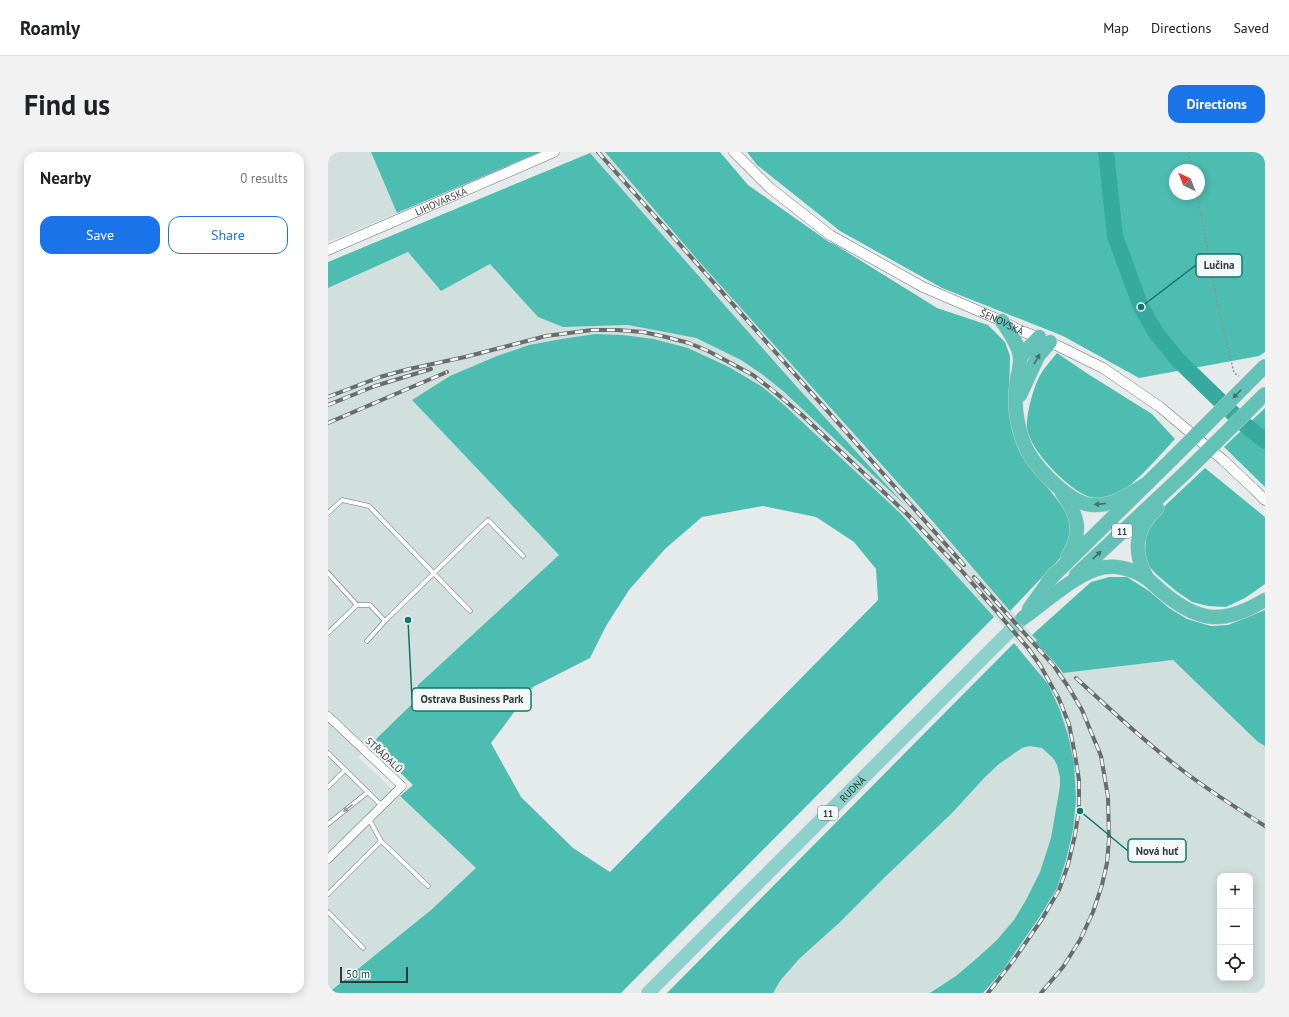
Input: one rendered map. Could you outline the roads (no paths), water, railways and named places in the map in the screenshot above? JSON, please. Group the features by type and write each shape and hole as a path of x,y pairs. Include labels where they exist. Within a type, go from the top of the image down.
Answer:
{"highway":[{"path":"1002,321 1016,344 1020,357 1016,383 1017,422 1026,447 1035,462 1066,494 1084,504 1108,504 1119,500 1148,483"},
{"path":"1020,357 1044,340"},
{"path":"1016,404 1033,365 1042,350 1044,340"},
{"name":"11","path":"1023,618 1048,581 1265,366"},
{"name":"11","path":"1023,618 1059,592 1265,394"},
{"path":"1147,578 1141,566 1137,548 1140,532 1154,511 1180,486 1184,473"},
{"path":"1048,581 1069,555 1075,543 1078,528 1077,520 1073,511 1054,483"},
{"path":"1059,592 1079,577 1097,569 1111,566 1124,568 1147,578 1177,604 1188,611 1203,616 1225,616 1241,612 1262,601"}],"main road":[{"name":"RUDNÁ","path":"648,993 1023,618"}],"street":[{"name":"LIHOVARSKÁ","path":"328,250 554,152"},
{"name":"ŠENOVSKÁ","path":"734,152 770,188 830,235 923,287 1002,321 1103,368 1160,407 1223,460 1265,500"},
{"name":"STŘÁDALŮ","path":"328,716 402,786 328,859"}],"lane":[{"path":"328,513 342,500 369,506 470,611"},
{"path":"367,641 385,621 488,520 523,556"},
{"path":"328,573 357,605 370,606 385,621"},
{"path":"328,633 357,605"},
{"path":"328,753 382,806"},
{"path":"328,787 345,770"},
{"path":"328,824 368,792"},
{"path":"369,819 381,841 428,886"},
{"path":"328,894 381,841"},
{"path":"328,912 363,948"}],"waterway":[{"path":"1106,152 1115,236 1141,307 1156,333 1178,360 1244,424 1265,441"}],"railway":[{"path":"598,152 964,565"},
{"path":"328,397 380,377 546,336 592,330 617,330 643,332 666,337 689,343 708,351 753,375 802,415 907,514 961,570 1028,648 1040,665 1059,699 1069,724 1079,780 1079,809 1068,865 1059,890 1042,919 1013,961 988,993"},
{"path":"328,405 375,386 431,369"},
{"path":"328,423 447,372"},
{"path":"974,577 1054,666 1069,688 1082,710 1101,756 1108,797 1109,839 1107,863 1102,885 1093,912 1080,940 1063,967 1041,993"},
{"path":"1076,678 1157,751 1215,794 1265,826"}],"place":[{"name":"Lučina","path":"1141,307"},
{"name":"Ostrava Business Park","path":"408,620"},
{"name":"Nová huť","path":"1080,811"}]}
